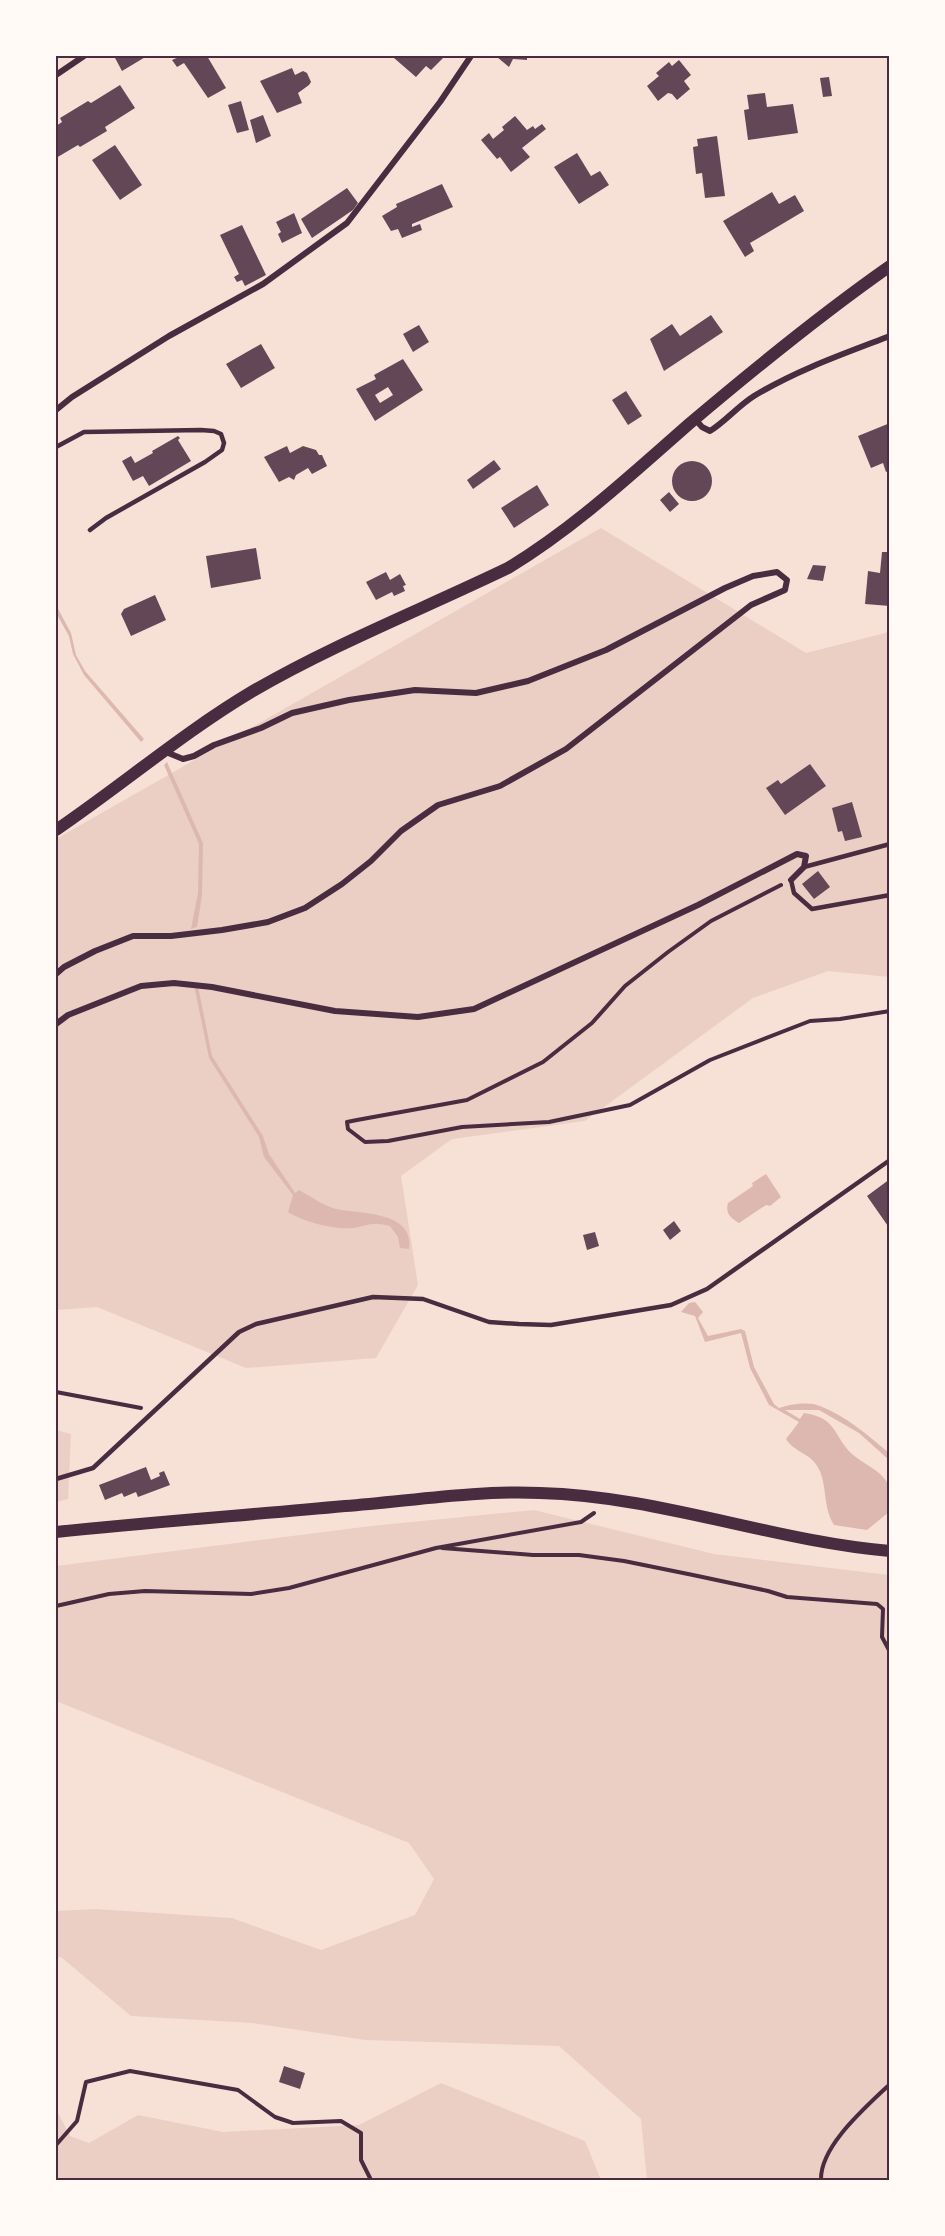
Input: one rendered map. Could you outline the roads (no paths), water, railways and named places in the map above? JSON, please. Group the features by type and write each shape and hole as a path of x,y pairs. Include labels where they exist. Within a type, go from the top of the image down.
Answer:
{"main road":[{"path":"56,830 208,720 262,686 498,573 529,555 591,509 695,419 812,324 890,267"},
{"path":"56,1532 466,1496 540,1492 613,1499 855,1548 890,1551"}],"street":[{"path":"56,75 84,56"},
{"path":"56,410 72,397 170,336 263,284 347,223 440,102 471,56"},
{"path":"695,419 702,427 710,430 723,423 751,398 795,372 890,336"},
{"path":"56,974 64,967 95,951 133,936 171,936 222,930 268,922 305,908 342,884 371,861 401,831 438,805 500,786 566,749 751,605 785,590 787,580 777,572 753,576 725,588 606,650 528,681 476,693 415,690 349,700 292,713 194,756 183,759 166,752"},
{"path":"56,1024 68,1015 141,986 174,983 212,987 335,1011 418,1017 474,1010 698,905 797,854 806,855 804,867 791,880"}],"lane":[{"path":"56,447 84,432 214,431 221,434 225,443 222,450 205,462 106,518 90,530"},
{"path":"804,867 890,844"},
{"path":"791,880 794,893 812,909 890,895"},
{"path":"56,1479 93,1468 239,1332 256,1324 373,1297 423,1299 489,1322 551,1325 671,1305 707,1290 890,1160"}]}
